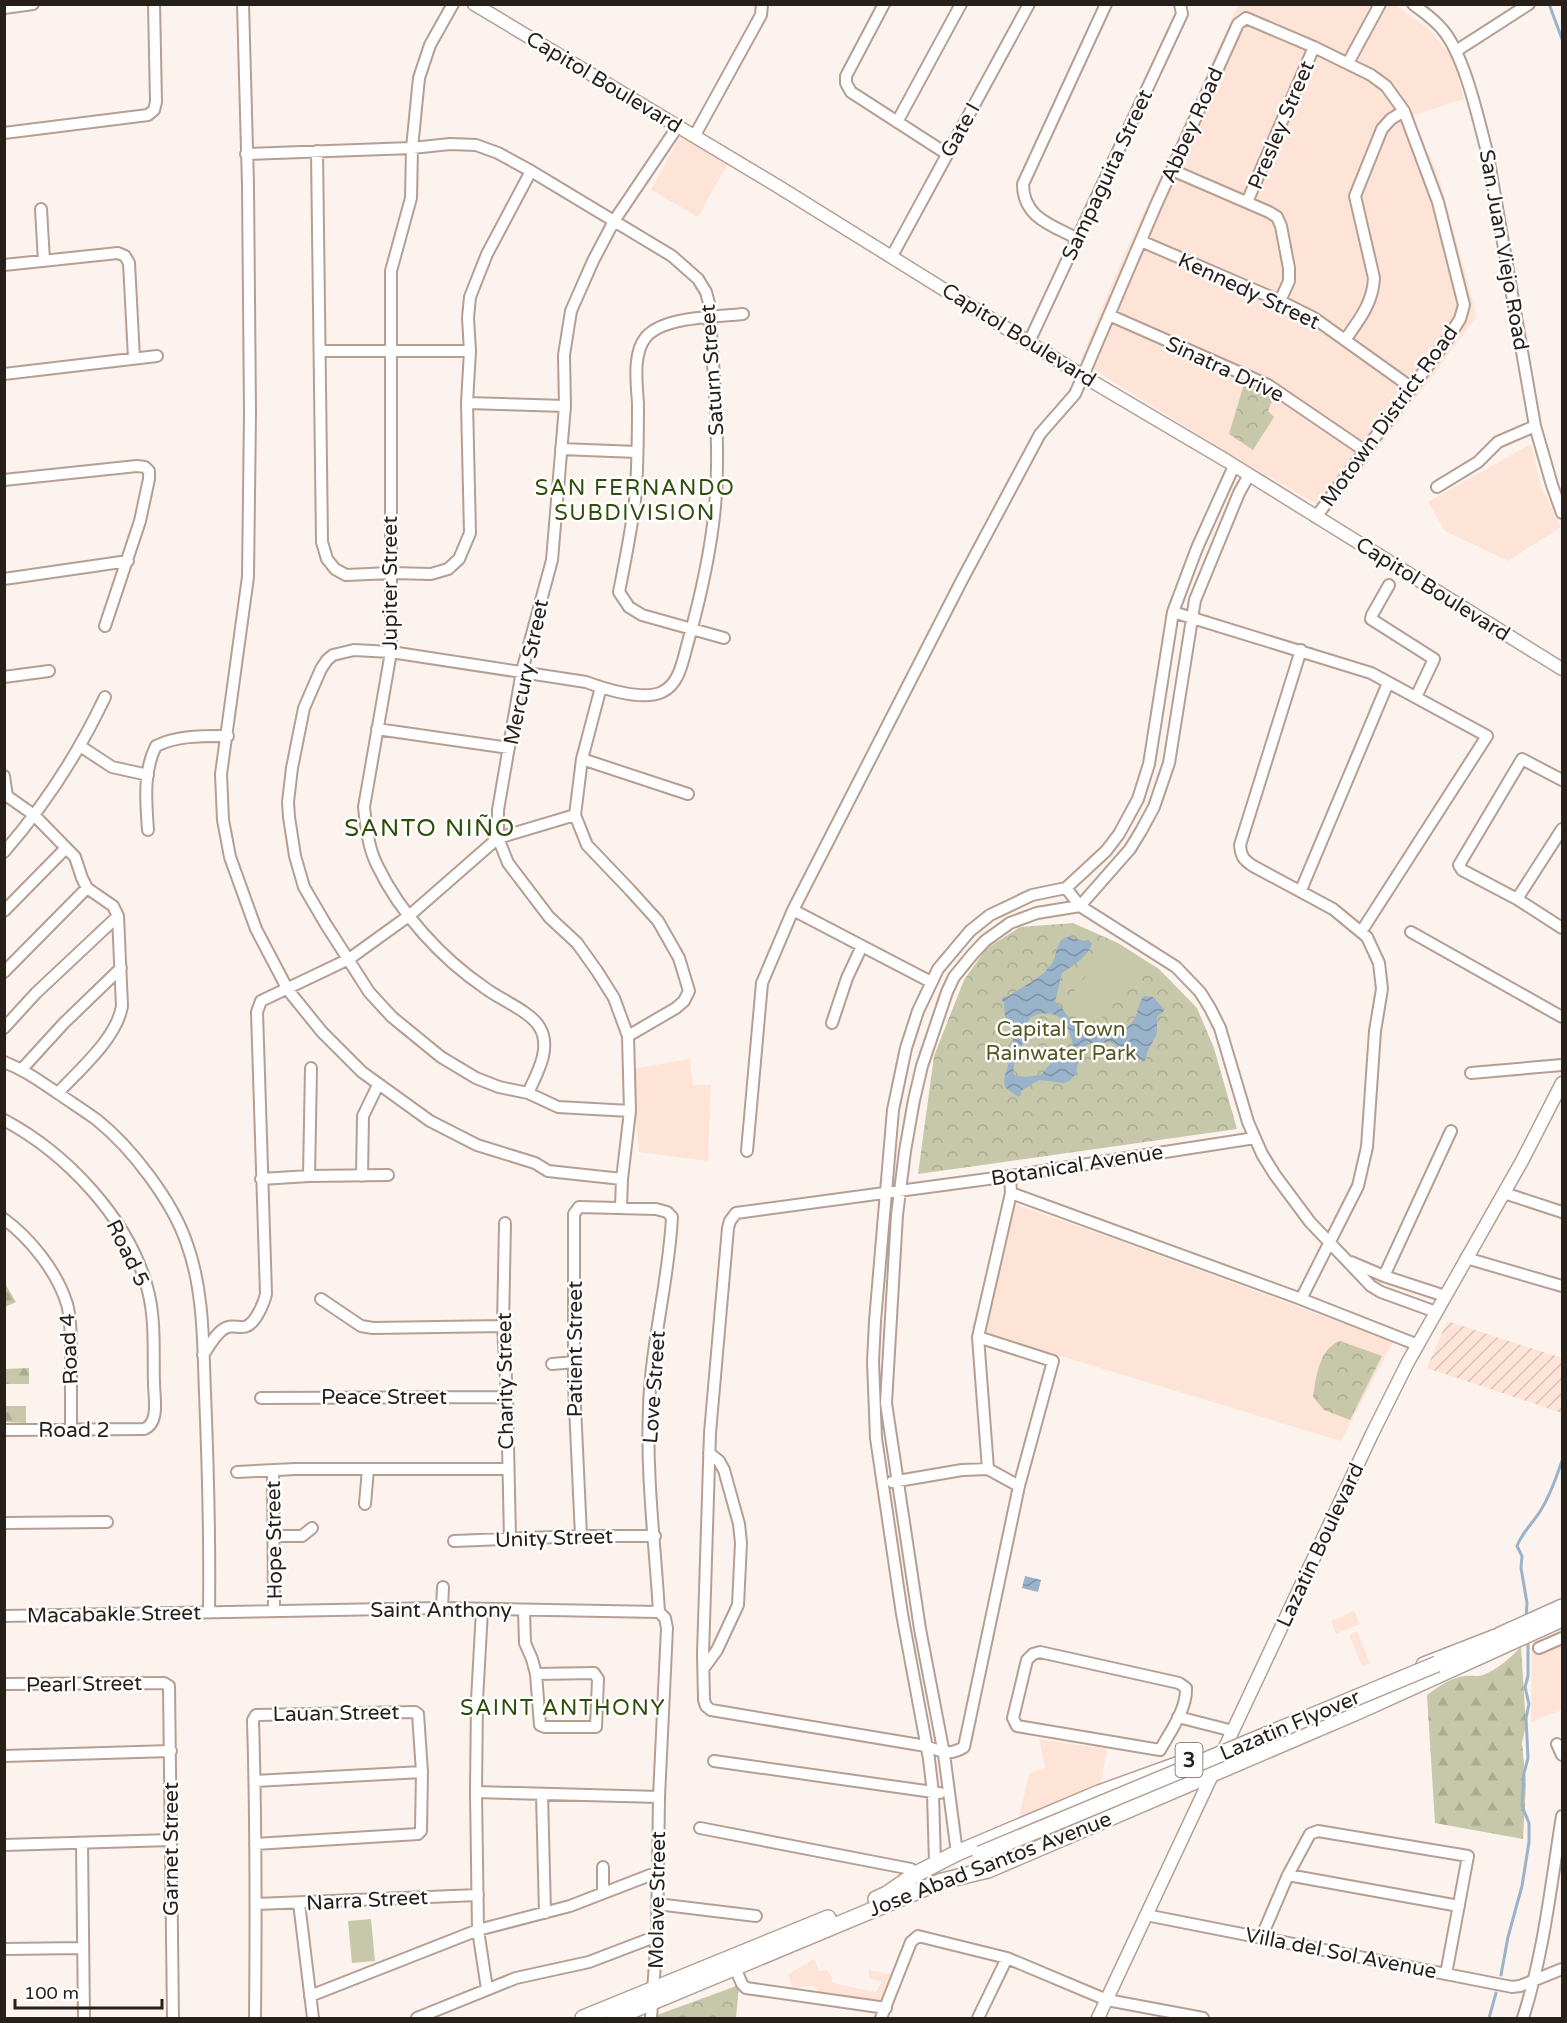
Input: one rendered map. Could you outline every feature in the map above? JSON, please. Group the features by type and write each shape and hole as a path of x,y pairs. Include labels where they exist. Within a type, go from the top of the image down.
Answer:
{"highway":[{"name":"Jose Abad Santos Avenue","path":"733,1963 887,1894 916,1874 957,1853 1099,1793 1221,1750 1377,1682 1503,1638 1543,1621 1563,1606"},
{"name":"Jose Abad Santos Avenue","path":"1543,1621 1563,1619"},
{"name":"Jose Abad Santos Avenue","path":"583,2019 653,1996 942,1881 988,1870 1359,1711 1503,1638"},
{"name":"Lazatin Flyover","path":"887,1894 982,1858 1503,1638"},
{"path":"1221,1750 1240,1761"},
{"name":"Lazatin Flyover","path":"942,1881 982,1858"},
{"name":"Jose Abad Santos Avenue","path":"614,2019 653,1996"}],"main road":[{"name":"Capitol Boulevard","path":"474,4 694,135 1563,669"},
{"name":"Lazatin Boulevard","path":"1098,2019 1214,1773 1221,1750 1233,1731 1351,1478 1418,1345 1563,1083"}],"street":[{"path":"4,8 33,4"},
{"path":"4,133 148,115 154,110 156,102 154,4"},
{"path":"243,4 250,413 248,577 221,774 221,800 230,857 256,929 288,990 336,1047 378,1085 430,1121 477,1145 535,1164 548,1171 622,1179"},
{"name":"Jupiter Street","path":"453,4 430,45 419,78 412,148 411,198 391,271 391,652 364,807 366,829 376,863 390,889 410,915 448,959 467,975 530,1017 540,1028 544,1043 542,1062 528,1094"},
{"path":"694,135 761,15 762,4"},
{"path":"884,4 846,76 846,83 851,92 947,154"},
{"path":"897,122 961,4"},
{"name":"Gate I","path":"892,256 1029,4"},
{"path":"1078,239 1034,215 1026,205 1023,184 1106,4"},
{"path":"1348,63 1380,4"},
{"name":"San Juan Viejo Road","path":"1413,4 1443,29 1456,51 1478,114 1488,156 1535,426 1563,513"},
{"path":"1456,51 1529,4"},
{"name":"Sampaguita Street","path":"1029,342 1182,14 1181,6"},
{"name":"Abbey Road","path":"747,1151 762,983 793,910 962,580 1040,434 1075,394 1238,24 1243,18 1250,18"},
{"name":"Motown District Road","path":"1250,18 1348,63 1386,86 1404,111 1438,202 1464,305 1457,324 1316,517"},
{"name":"Presley Street","path":"1247,202 1314,47"},
{"path":"1345,340 1365,311 1371,297 1374,278 1355,196 1382,129 1391,119 1404,111"},
{"name":"Mercury Street","path":"621,1207 630,1111 628,1036 614,998 577,943 549,917 508,863 498,838 498,810 522,671 552,560 565,406 564,355 571,311 614,221 678,126"},
{"name":"Saturn Street","path":"246,154 412,148 450,144 476,146 498,153 531,171 672,256 698,279 706,292 710,318 717,468 712,531 702,586 675,682 660,693 642,695 522,671 391,652 354,650 343,652 327,660 304,708 288,801 296,856 304,887 369,992 392,1017 441,1057 476,1078 499,1087 528,1094 558,1107 630,1111"},
{"path":"317,151 322,542 327,559 335,569 346,575 431,574 448,569 459,559 467,543 471,533 467,403 470,297 476,279 531,171"},
{"path":"1172,170 1269,212 1277,218 1281,226 1290,275 1280,301"},
{"path":"41,209 44,261"},
{"name":"Kennedy Street","path":"1141,241 1314,318 1412,388"},
{"path":"4,265 118,253 125,256 129,262 134,358"},
{"path":"724,638 642,615 628,607 619,592 635,499 637,376 642,343 648,335 660,327 680,321 743,314"},
{"name":"Sinatra Drive","path":"1109,315 1268,385 1365,451"},
{"path":"320,351 470,351"},
{"path":"4,374 157,356"},
{"path":"467,403 565,406"},
{"path":"1437,488 1479,462 1498,442 1535,426"},
{"path":"561,449 637,452"},
{"path":"4,480 137,466 145,467 148,471 149,479 140,521 105,626"},
{"path":"935,1863 933,1793 876,1438 873,1362 893,1110 906,1047 931,982 954,949 990,915 1032,895 1066,888 1106,851 1128,819 1144,783 1149,764 1173,612 1197,548 1234,466"},
{"path":"957,1853 944,1754 920,1629 886,1403 895,1246 909,1127 922,1066 935,1024 954,977 985,941 1010,923 1037,913 1080,906 1130,849 1154,807 1169,763 1195,600 1239,493 1249,475"},
{"path":"4,579 128,561"},
{"path":"1389,585 1371,618 1434,659 1416,697"},
{"path":"1173,612 1371,673 1487,736 1361,932"},
{"path":"1301,650 1240,845 1244,860 1333,909 1366,937 1379,963 1382,989 1375,1032 1367,1147 1358,1186 1301,1299"},
{"path":"4,677 50,671"},
{"path":"1301,890 1388,683"},
{"path":"601,687 582,759 575,815 587,845 658,921 680,958 689,991 684,1001 628,1036"},
{"path":"4,852 34,814 80,746 105,697"},
{"path":"377,729 509,748"},
{"path":"148,830 148,776 151,756 156,746 166,741 183,738 228,736"},
{"path":"80,746 112,767 148,776"},
{"path":"582,759 688,794"},
{"path":"1563,780 1522,759 1459,865 1462,870 1517,899 1563,928"},
{"path":"4,776 6,796 34,814 75,857 87,888 113,906 118,916 122,1006 120,1017 107,1038 58,1093"},
{"path":"201,1327 248,1326 261,1309 266,1294 257,1012 261,1001 349,959 410,915 498,838 575,815"},
{"path":"1517,899 1563,829"},
{"path":"4,911 66,848"},
{"path":"4,972 87,888"},
{"path":"1066,888 1080,906 1165,958 1189,978 1200,992 1220,1028 1254,1138 1275,1175 1296,1204 1330,1243 1366,1281 1382,1292 1436,1312"},
{"path":"793,910 931,982"},
{"path":"4,1028 36,993 118,916"},
{"path":"1411,932 1563,1017"},
{"path":"832,1023 847,978 862,946"},
{"path":"22,1069 64,1023 121,968"},
{"path":"4,1062 22,1069 58,1093 97,1120 116,1138 151,1179 187,1244 199,1291 203,1355 210,1521 209,1612"},
{"path":"1471,1074 1563,1065"},
{"path":"309,1176 311,1068"},
{"path":"362,1176 363,1116 378,1085"},
{"name":"Road 5","path":"4,1120 41,1143 86,1184 110,1214 142,1271 152,1310 154,1388 154,1419 150,1426 144,1429"},
{"path":"1384,1276 1452,1131"},
{"name":"Botanical Avenue","path":"709,1453 728,1228 736,1213 1010,1176 1254,1138"},
{"path":"261,1179 388,1175"},
{"path":"988,1469 978,1337 1011,1193 1010,1176"},
{"path":"1011,1193 1301,1299 1418,1345"},
{"path":"1504,1193 1563,1212"},
{"name":"Patient Street","path":"581,1536 574,1384 574,1214 579,1207 621,1207"},
{"name":"Love Street","path":"621,1207 656,1209 667,1212 672,1217 670,1247 655,1341 649,1407 659,1612"},
{"name":"Road 4","path":"4,1219 23,1235 45,1262 67,1305 70,1328 71,1429"},
{"name":"Charity Street","path":"505,1224 503,1326 510,1539"},
{"path":"1466,1258 1563,1286"},
{"path":"1345,1259 1384,1276 1445,1296"},
{"path":"321,1299 361,1326 373,1328 503,1326"},
{"path":"203,1355 228,1327"},
{"path":"709,1453 704,1668 706,1706 711,1710 926,1746 944,1754 956,1752 964,1747 1019,1486 1053,1361 978,1337"},
{"path":"552,1364 575,1362"},
{"name":"Peace Street","path":"261,1398 507,1397"},
{"name":"Road 2","path":"4,1430 144,1429"},
{"path":"704,1668 717,1650 738,1605 741,1543 739,1524 724,1470 719,1461 709,1453"},
{"path":"365,1504 368,1469"},
{"path":"237,1472 507,1469"},
{"path":"884,1483 962,1470 988,1469 1019,1486"},
{"name":"Hope Street","path":"273,1470 274,1610"},
{"path":"4,1523 107,1522"},
{"path":"275,1536 302,1536 312,1528"},
{"name":"Unity Street","path":"454,1541 581,1536 655,1536"},
{"path":"442,1608 443,1587"},
{"name":"Saint Anthony","path":"224,1612 442,1608 659,1612"},
{"path":"482,1610 477,1700 476,1792 478,1930 487,1989"},
{"path":"524,1611 525,1643 536,1674 540,1725 542,1727 596,1727 598,1679 594,1673 536,1674"},
{"name":"Macabakle Street","path":"4,1616 224,1612"},
{"name":"Molave Street","path":"651,2019 657,1936 659,1797 667,1628 665,1618 659,1612"},
{"path":"1539,1648 1563,1638"},
{"path":"1040,1652 1179,1683 1186,1688 1186,1695 1178,1717 1160,1750 1017,1726 1013,1718 1027,1660 1033,1654 1040,1652"},
{"name":"Pearl Street","path":"4,1684 164,1683"},
{"name":"Garnet Street","path":"164,1683 169,1686 171,1751 173,2019"},
{"name":"Lauan Street","path":"255,1781 253,1720 256,1715 415,1712 419,1717 422,1772"},
{"path":"1178,1717 1233,1731"},
{"path":"1557,1743 1563,1755"},
{"path":"4,1756 171,1751"},
{"path":"714,1761 949,1794"},
{"path":"255,1844 418,1834 421,1831 422,1772 255,1781 255,1844 256,1904 255,2019"},
{"path":"476,1792 659,1797"},
{"path":"542,1794 545,1914"},
{"path":"1523,2019 1558,1873 1562,1818"},
{"path":"700,1828 910,1869 916,1874"},
{"path":"1261,1938 1288,1875 1310,1834 1318,1831 1468,1856 1446,1974"},
{"path":"4,1845 171,1840"},
{"path":"82,1844 84,2019"},
{"path":"603,1867 603,1893"},
{"path":"310,1996 478,1930 545,1914 657,1872"},
{"path":"1288,1875 1460,1906"},
{"name":"Narra Street","path":"256,1904 478,1895"},
{"path":"299,1903 313,2019"},
{"path":"657,1904 756,1916"},
{"name":"Villa del Sol Avenue","path":"1146,1915 1512,1987 1563,1969"},
{"path":"417,2019 516,1978 589,1962 657,1936"},
{"path":"733,1963 746,1988 883,2013 911,1942 918,1936 1007,1958 1107,2000 1203,2019"},
{"path":"4,1949 82,1948"},
{"path":"978,2019 1007,1958"}],"shaded area":[{"path":"1238,5 1396,5 1430,30 1452,57 1464,99 1412,116 1439,177 1477,316 1330,512 1228,453 1080,361 1118,269"},
{"path":"681,135 727,165 698,217 651,190"},
{"path":"1531,444 1541,486 1561,527 1508,561 1445,531 1428,502"},
{"path":"690,1059 693,1085 711,1085 708,1161 639,1152 631,1069"},
{"path":"1014,1204 1393,1342 1341,1441 971,1329"},
{"path":"1447,1321 1562,1358 1562,1413 1427,1368"},
{"path":"1354,1611 1360,1624 1336,1634 1331,1621"},
{"path":"1562,1630 1562,1710 1531,1722 1532,1643"},
{"path":"1357,1631 1370,1663 1362,1666 1349,1635"},
{"path":"1039,1739 1107,1749 1100,1787 1018,1822 1029,1774 1045,1767"},
{"path":"814,1959 819,1971 827,1970 832,1977 832,1983 876,1992 882,1981 869,1979 869,1970 896,1975 880,2002 819,1992 814,1986 793,1988 788,1974"}],"green space":[{"path":"1245,381 1274,396 1268,411 1274,417 1253,450 1229,434"},
{"name":"Capital Town Rainwater Park","path":"1073,923 1118,943 1159,969 1197,1008 1214,1048 1237,1129 918,1174 934,1056 964,980 986,949 1020,927"},
{"path":"1113,942 1143,965 1099,1021 1069,998"},
{"path":"4,1282 16,1302 5,1307 4,1307"},
{"path":"1340,1341 1382,1356 1350,1420 1324,1410 1313,1397 1317,1373 1323,1357 1327,1350"},
{"path":"29,1368 29,1384 5,1384 5,1369"},
{"path":"5,1406 26,1406 26,1423 5,1422"},
{"path":"1521,1647 1526,1725 1522,1743 1526,1785 1523,1839 1435,1823 1427,1695 1454,1679 1488,1673 1504,1663"},
{"path":"371,1919 375,1961 352,1963 348,1921"},
{"path":"739,1985 736,2018 657,2018 657,2015"}],"water":[{"path":"1064,938 1085,941 1088,939 1092,944 1084,957 1062,973 1055,1002 1078,1031 1101,1035 1124,1029 1135,1018 1144,996 1153,997 1165,1010 1157,1017 1157,1034 1145,1061 1110,1042 1088,1044 1080,1052 1076,1074 1069,1081 1064,1083 1039,1080 1021,1091 1018,1097 1005,1087 1004,1080 1012,1050 1014,1027 1005,1016 1002,1000 1003,997 1046,971 1053,962 1059,944","holes":["1038,1014 1057,1016 1069,1032 1073,1046 1067,1053 1054,1059 1041,1075 1025,1077 1015,1075 1013,1072 1016,1055 1023,1043 1023,1029 1030,1018"]},
{"path":"1025,1576 1041,1580 1038,1592 1022,1588"}],"waterway":[{"path":"1549,4 1562,39"},
{"path":"1526,1619 1527,1603 1521,1568 1522,1556 1517,1546 1545,1504 1562,1461"},
{"path":"1501,1975 1508,1937 1522,1886 1529,1842 1529,1823 1522,1806 1524,1773 1528,1758 1526,1718 1529,1704 1525,1687 1528,1676 1528,1640"},
{"path":"1489,2018 1496,1993"}],"district":[{"name":"SAN FERNANDO SUBDIVISION","path":"635,500"},
{"name":"SANTO NIÑO","path":"430,828"},
{"name":"SAINT ANTHONY","path":"563,1707"}]}
